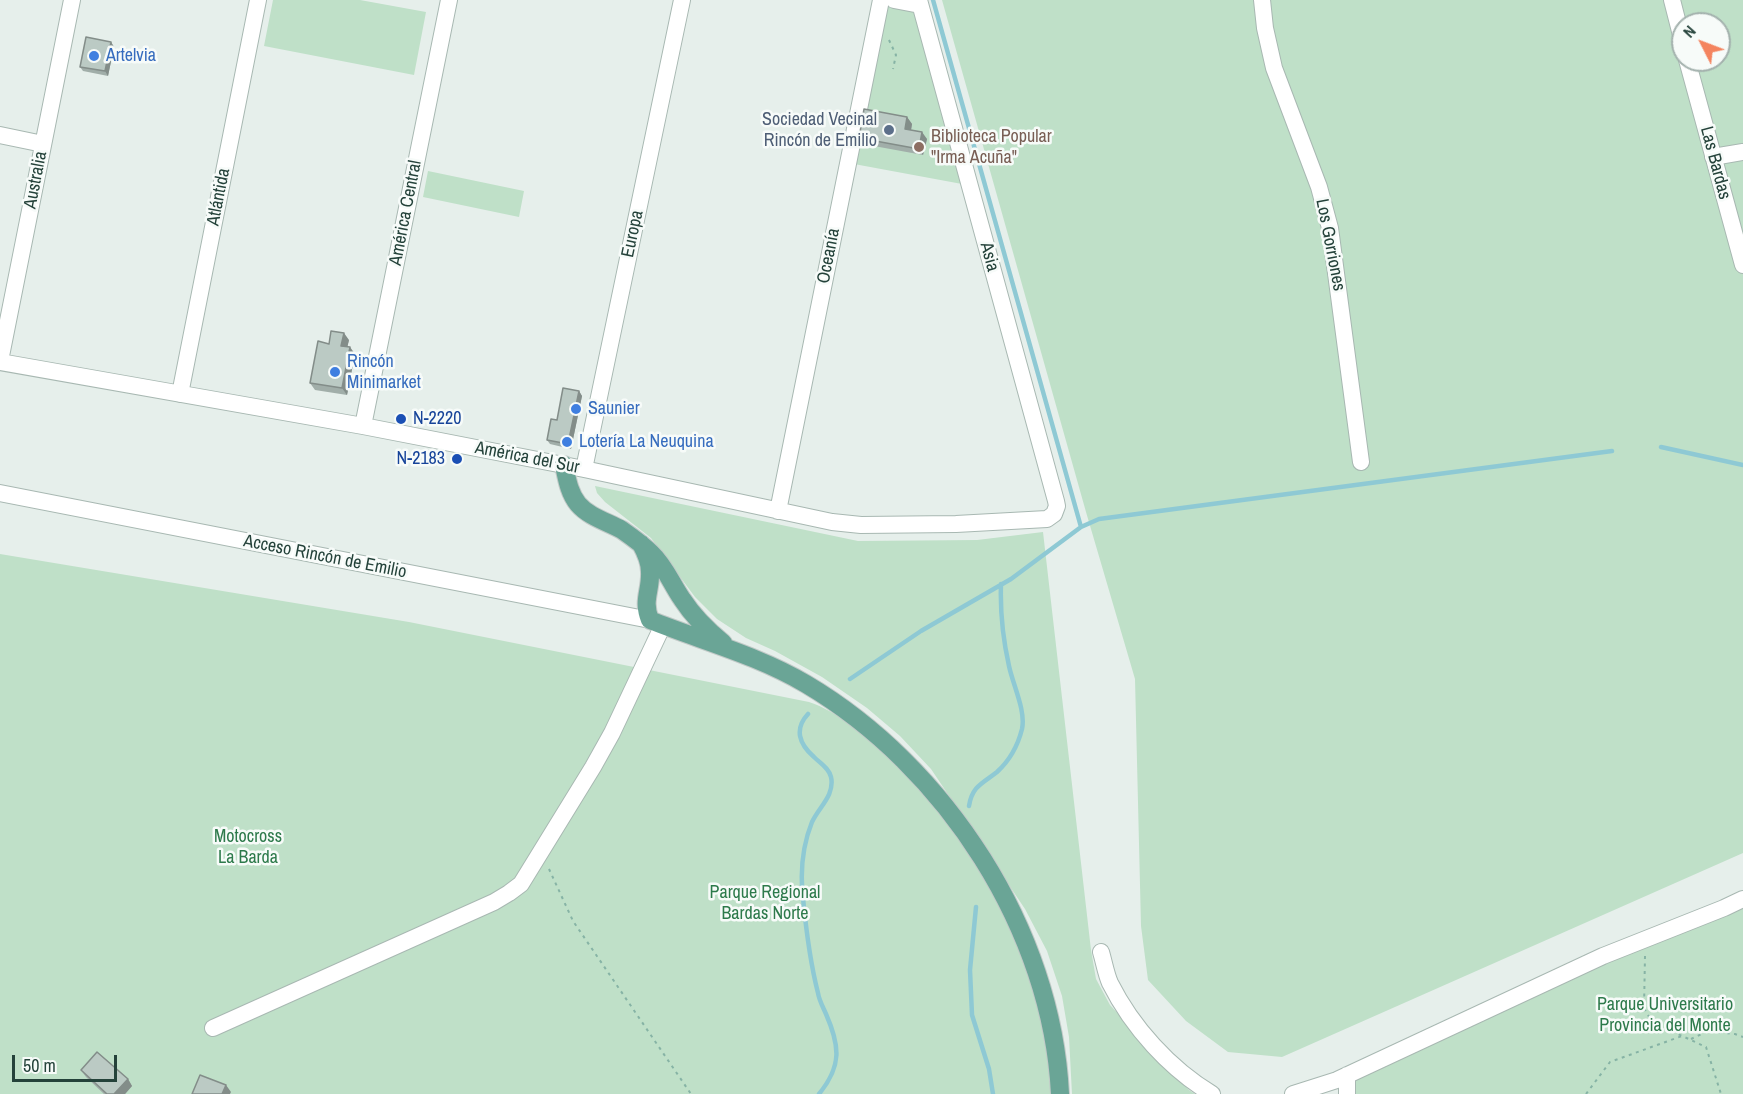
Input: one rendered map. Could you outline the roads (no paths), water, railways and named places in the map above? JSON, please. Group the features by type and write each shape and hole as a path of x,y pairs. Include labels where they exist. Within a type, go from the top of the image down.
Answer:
{"main road":[{"name":"Acceso Rincón de Emilio","path":"564,465 569,487 577,503 641,544 659,561 691,611 714,635 732,649"},
{"path":"641,544 649,560 650,569 645,605 656,623"},
{"name":"Acceso Rincón de Emilio","path":"656,623 732,649 805,683 852,716 895,751 953,816 988,868 1027,947 1052,1029 1060,1094"}],"street":[{"name":"Australia","path":"0,361 72,0"},
{"name":"Atlántida","path":"180,394 258,0"},
{"name":"América Central","path":"363,426 449,0"},
{"name":"Europa","path":"584,469 681,0"},
{"name":"Oceanía","path":"778,511 881,0"},
{"path":"894,0 919,3"},
{"name":"Los Gorriones","path":"1262,0 1265,28 1274,68 1319,187 1330,228 1361,462"},
{"name":"Asia","path":"919,3 1056,501 1054,514"},
{"name":"Las Bardas","path":"1691,72 1743,265"},
{"path":"0,135 43,144"},
{"path":"1713,157 1743,153"},
{"name":"América del Sur","path":"0,361 363,426 584,469 832,522 861,525 982,524 1042,520 1054,514"},
{"name":"Acceso Rincón de Emilio","path":"0,493 656,623"},
{"path":"213,1028 494,902 520,884 542,852 612,734 656,623"},
{"path":"1293,1094 1337,1080 1603,956 1743,899"},
{"path":"1101,952 1109,981 1124,1007 1169,1061 1196,1084 1212,1094"},
{"path":"1347,1075 1347,1094"}],"waterway":[{"path":"933,0 1081,527"},
{"path":"1661,447 1743,465"},
{"path":"850,679 921,631 1011,579 1081,527 1099,519 1612,451"},
{"path":"969,806 975,789 997,772 1009,758 1022,729 1021,706 1009,666 1004,636 1001,584"},
{"path":"808,714 801,725 802,742 828,771 832,783 829,795 812,822 804,850 802,869 804,910 813,969 819,998 831,1025 836,1046 832,1074 819,1094"},
{"path":"976,907 970,970 972,1015 989,1069 993,1094"}],"place":[{"name":"Artelvia","path":"94,56"},
{"name":"Sociedad Vecinal Rincón de Emilio","path":"889,130"},
{"name":"Biblioteca Popular \"Irma Acuña\"","path":"919,147"},
{"name":"Rincón Minimarket","path":"335,372"},
{"name":"Saunier","path":"576,409"},
{"name":"N-2220","path":"401,419"},
{"name":"Lotería La Neuquina","path":"567,442"},
{"name":"N-2183","path":"457,459"}],"park label":[{"name":"Motocross La Barda","path":"248,847"},
{"name":"Parque Regional Bardas Norte","path":"765,903"},
{"name":"Parque Universitario Provincia del Monte","path":"1665,1015"}]}
